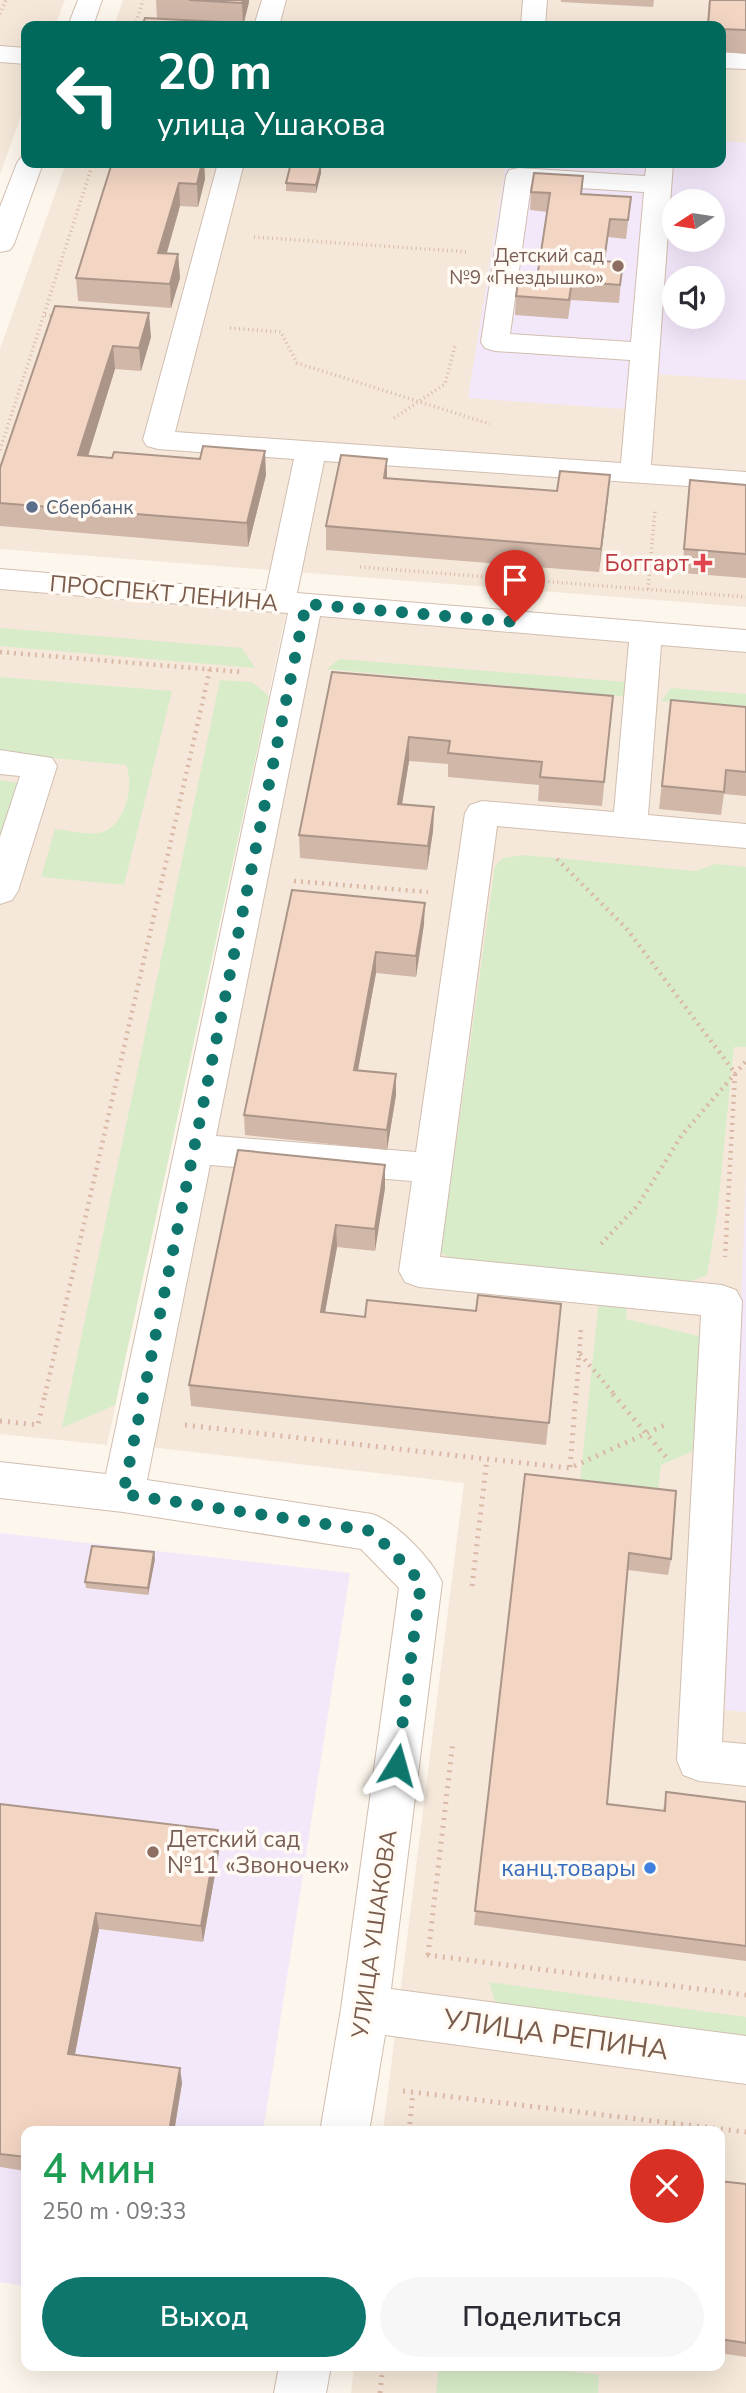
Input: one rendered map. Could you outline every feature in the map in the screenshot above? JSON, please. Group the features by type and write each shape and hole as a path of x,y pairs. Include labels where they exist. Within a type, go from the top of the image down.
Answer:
{"street":[{"path":"82,21 90,0"},
{"path":"268,21 274,0"},
{"path":"533,21 535,0"},
{"path":"0,54 21,56"},
{"path":"726,60 746,61"},
{"path":"2,234 28,168"},
{"path":"230,168 158,440 746,481"},
{"path":"645,352 495,342 519,177 659,174 645,352 646,474"},
{"path":"0,1480 123,1494 194,1149 292,603 288,562 326,452"},
{"name":"ПРОСПЕКТ ЛЕНИНА","path":"0,579 746,640"},
{"path":"630,826 646,632"},
{"path":"0,762 40,766 0,891"},
{"path":"746,836 482,813 419,1271 722,1301 699,1760 746,1765"},
{"path":"194,1149 433,1168"},
{"name":"УЛИЦА УШАКОВА","path":"123,1494 372,1531 421,1582 365,2008 345,2126"},
{"name":"УЛИЦА РЕПИНА","path":"365,2008 746,2060"},
{"path":"300,2393 304,2371"}],"path":[{"path":"0,14 6,0"},
{"path":"137,21 143,0"},
{"path":"0,450 91,168"},
{"path":"213,234 508,255"},
{"path":"44,315 71,317"},
{"path":"189,324 281,332 297,363 496,426 534,466"},
{"path":"326,452 445,384 456,345"},
{"path":"646,474 648,589"},
{"path":"288,562 746,597"},
{"path":"0,652 242,672"},
{"path":"0,1421 38,1425 210,670"},
{"path":"514,816 626,928 735,1073 722,1301"},
{"path":"283,880 471,895"},
{"path":"570,1468 584,1287 597,1248 638,1205 682,1135 745,1063"},
{"path":"580,1354 712,1511"},
{"path":"176,1424 570,1468 645,1432 717,1406"},
{"path":"471,1598 487,1459"},
{"path":"428,1955 454,1734"},
{"path":"373,1948 746,1995"},
{"path":"352,2085 696,2126"},
{"path":"410,2126 413,2092"},
{"path":"725,2129 746,2132"},
{"path":"380,2393 382,2371"}],"shaded area":[{"path":"0,0 65,0 57,21 21,21 21,117 0,174"},
{"path":"123,0 746,0 746,607 0,549 0,349 64,168 726,168 726,21 116,21"},
{"name":"Детский сад №9 «Гнездышко»","path":"726,141 746,143 746,380 656,374 652,411 468,398 505,168 726,168"},
{"path":"0,584 287,609 107,1445 0,1434"},
{"path":"321,612 746,647 746,2393 351,2393 353,2371 725,2371 725,2126 384,2126 464,1483 141,1446"},
{"path":"746,1176 746,1712 725,1710"},
{"name":"Детский сад №11 «Звоночек»","path":"0,1533 350,1573 264,2126 21,2126 21,2285 0,2282"}],"green space":[{"path":"0,628 242,648 255,668 0,646"},
{"path":"339,659 626,682 630,697 327,669"},
{"path":"0,677 172,691 124,885 41,877 55,829 99,833 115,823 126,805 128,773 126,765 0,753"},
{"path":"220,680 252,682 269,696 115,1405 62,1428"},
{"path":"671,688 746,694 746,708 661,701"},
{"path":"0,780 23,784 0,868"},
{"path":"524,855 695,871 716,864 746,867 746,1047 734,1047 717,1215 707,1275 685,1283 629,1278 626,1319 699,1336 706,1369 698,1449 661,1465 658,1490 580,1482 601,1280 467,1266 441,1253 495,866 503,858"},
{"path":"489,1982 746,2017 746,2041 498,2012"},
{"path":"438,2371 568,2371 599,2375 598,2393 436,2393"}],"building":[{"path":"189,0 243,0 242,3"},
{"path":"710,0 746,0 746,30 726,29 726,21 708,21"},
{"path":"145,18 202,21 144,21"},
{"path":"110,168 201,168 197,184 179,183 158,253 178,254 170,284 76,278"},
{"path":"290,168 320,168 316,185 286,183"},
{"path":"534,173 583,176 581,194 631,197 628,220 610,219 604,261 623,263 620,285 572,281 569,300 516,296 519,277 537,278 550,193 531,192"},
{"path":"55,306 149,313 139,348 113,346 78,455 112,458 114,452 200,459 203,446 265,451 247,523 0,503 0,468"},
{"path":"341,455 387,459 384,478 557,491 560,471 610,475 601,549 326,526"},
{"path":"690,480 746,485 746,554 684,549"},
{"path":"332,672 613,696 604,782 540,777 542,762 448,753 450,741 409,737 398,804 434,807 428,846 299,835"},
{"path":"671,700 746,707 746,772 726,770 724,792 662,786"},
{"path":"292,890 425,903 416,956 376,952 354,1070 396,1074 387,1130 244,1115"},
{"path":"238,1150 385,1165 375,1229 336,1225 321,1312 365,1317 367,1300 476,1311 478,1295 561,1304 549,1423 189,1385"},
{"path":"525,1474 676,1491 671,1559 629,1553 607,1804 665,1811 666,1792 746,1802 746,1946 475,1911"},
{"path":"92,1546 154,1552 148,1588 85,1582"},
{"path":"0,1804 218,1830 201,1926 96,1913 68,2054 180,2068 170,2126 21,2126 21,2156 0,2154"},
{"path":"725,2182 746,2184 746,2343 725,2340"}],"place":[{"name":"Детский сад №9 «Гнездышко»","path":"618,266"},
{"name":"Сбербанк","path":"32,507"},
{"name":"Боггарт","path":"703,563"},
{"name":"Детский сад №11 «Звоночек»","path":"153,1852"},
{"name":"канц.товары","path":"650,1868"}],"route":[{"path":"397,1765 421,1582 372,1531 123,1494 306,604 515,622"}]}
